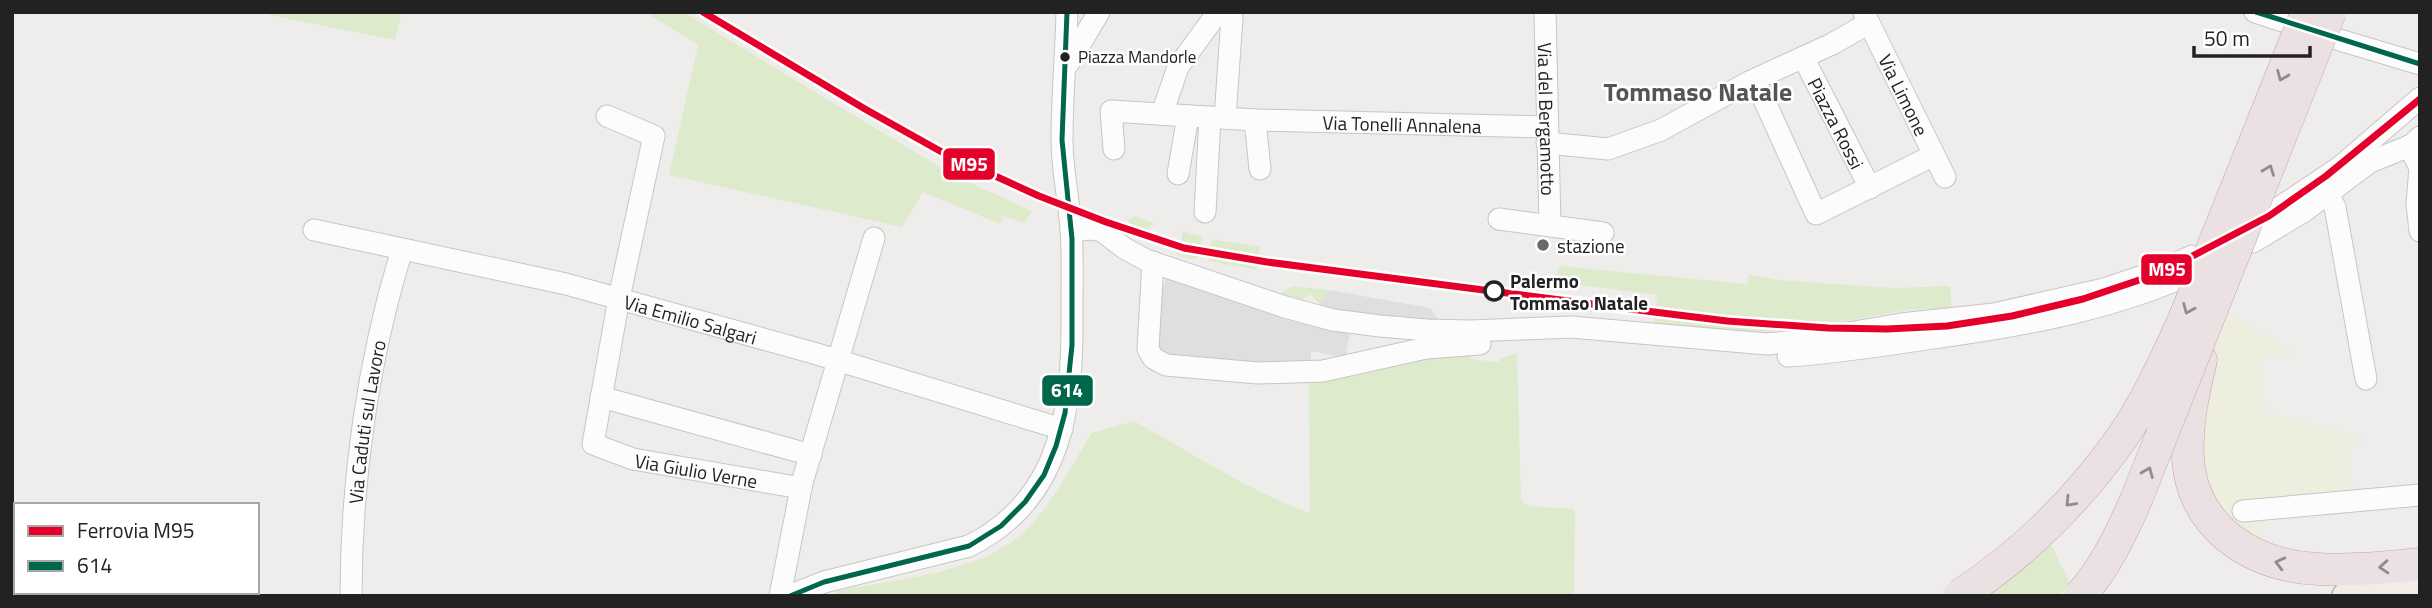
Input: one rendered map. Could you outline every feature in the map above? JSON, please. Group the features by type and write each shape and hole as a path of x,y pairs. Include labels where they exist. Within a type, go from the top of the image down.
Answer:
{"highway":[{"path":"1959,596 1998,568 2050,522 2075,497 2124,434 2162,367 2183,322 2297,17"},
{"path":"2080,596 2121,534 2331,25"},
{"path":"2211,317 2189,420 2188,462 2190,477 2200,503 2217,529 2230,541 2262,558 2347,582 2420,564"}],"main road":[{"path":"2347,582 2420,585"}],"street":[{"path":"789,596 824,582 943,554 988,537 1006,524 1035,490 1057,448 1072,353 1071,231 1062,141 1067,12"},
{"path":"1066,69 1099,12"},
{"path":"1162,114 1178,67 1218,12"},
{"path":"1205,212 1232,17 1227,12"},
{"name":"Via del Bergamotto","path":"1545,12 1550,225"},
{"path":"2255,12 2297,17"},
{"name":"Via Tonelli Annalena","path":"1115,149 1111,110 1547,135 1608,149 1661,130 1755,79 1803,57 1867,18"},
{"name":"Via Limone","path":"1867,18 1945,177"},
{"path":"2331,25 2420,64"},
{"name":"Piazza Rossi","path":"1803,57 1870,188"},
{"path":"1755,79 1816,214 1934,155"},
{"path":"2262,219 2340,167 2417,107"},
{"path":"607,116 654,136 601,397 811,455"},
{"path":"1178,174 1188,116"},
{"path":"1255,120 1260,169"},
{"path":"2253,242 2328,195 2370,162 2414,142 2420,168 2417,204 2420,231"},
{"path":"2328,195 2335,206 2366,379"},
{"path":"1069,205 1087,213 1124,248 1153,262 1312,315 1380,326 1471,331 1571,327 1767,344 1807,340 1901,324 1965,319 2019,309 2104,289 2161,270 2192,256"},
{"path":"1499,219 1604,233"},
{"name":"Via Emilio Salgari","path":"314,230 566,284 619,298 838,360 1062,429"},
{"path":"1071,231 1097,230 1107,234"},
{"path":"780,596 801,488 874,238"},
{"name":"Via Caduti sul Lavoro","path":"351,596 351,546 368,386 402,250"},
{"path":"1153,262 1147,349 1153,358 1166,365 1258,373 1323,371 1426,348 1546,341 1606,341 1723,356 1814,354 1969,334 2054,319 2186,276"},
{"name":"Via Giulio Verne","path":"601,397 593,444 633,459 801,488"},
{"path":"2243,511 2420,495"}],"shaded area":[{"path":"1166,278 1287,320 1350,334 1345,358 1311,351 1311,364 1286,365 1167,357 1160,353 1157,344 1159,301"},
{"path":"1329,290 1430,308 1441,323 1325,310 1319,303"},
{"path":"2223,310 2296,354 2261,356 2265,413 2361,436 2361,441 2350,441 2351,487 2362,488 2361,496 2230,506 2239,518 2260,518 2261,550 2203,493 2198,403"}],"green space":[{"path":"270,12 402,12 395,40 269,15"},
{"path":"645,12 683,12 955,176 1032,211 1025,223 1003,216 1000,224 923,192 902,227 669,175 698,45"},
{"path":"1134,216 1154,223 1147,231 1147,243 1126,232 1129,220"},
{"path":"1182,231 1203,237 1198,257 1191,259 1176,255 1182,244"},
{"path":"1212,239 1260,247 1257,270 1208,261"},
{"path":"1559,266 1747,284 1749,274 1777,280 1893,288 1950,286 1952,310 1898,312 1821,326 1766,332 1654,324 1657,295 1556,282"},
{"path":"1292,286 1329,290 1319,303 1310,294 1299,302 1275,297"},
{"path":"1470,353 1470,359 1498,362 1499,359 1517,353 1521,500 1528,506 1575,509 1574,596 838,596 837,591 961,566 1006,545 1025,531 1044,509 1092,433 1134,421 1242,482 1310,513 1309,383"},
{"path":"2048,538 2070,584 2059,596 1975,596"}],"rail line":[{"name":"M95","path":"703,12 940,151 1039,196 1184,248 1267,262 1654,312 1727,321 1828,328 1947,326 2012,316 2083,299 2160,273 2269,216 2326,176 2420,99"}],"transit line":[{"name":"614","path":"790,596 824,582 969,546 1001,526 1025,502 1044,475 1065,413 1072,345 1072,239 1062,140 1067,12"},
{"name":"614","path":"2256,12 2420,64"}],"place":[{"name":"Piazza Mandorle","path":"1065,57"},
{"name":"stazione","path":"1543,245"},
{"name":"Palermo Tommaso Natale","path":"1494,291"}],"district":[{"name":"Tommaso Natale","path":"1698,91"}]}
